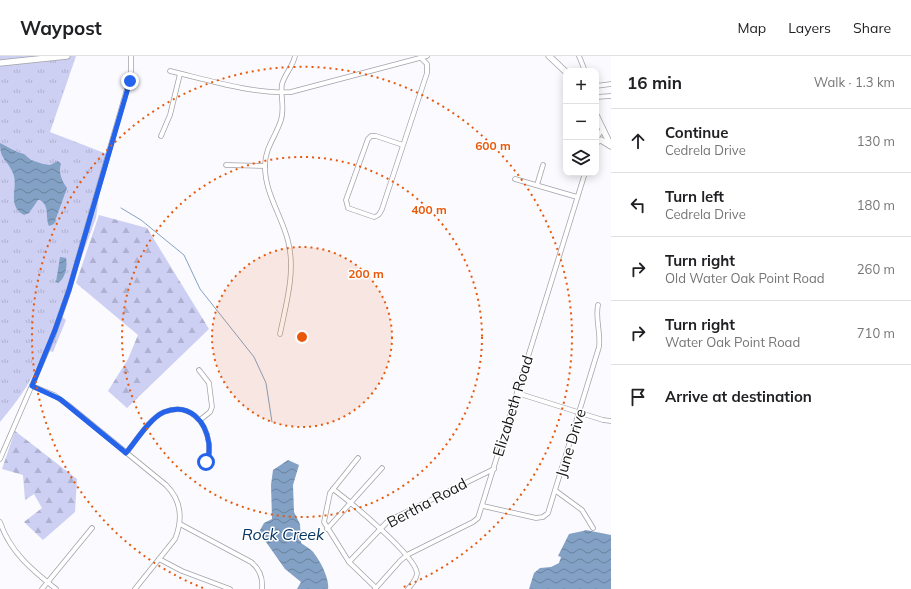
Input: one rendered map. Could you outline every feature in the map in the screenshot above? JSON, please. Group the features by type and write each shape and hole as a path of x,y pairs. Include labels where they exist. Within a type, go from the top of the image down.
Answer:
{"main road":[{"path":"0,63 29,58 67,56"},
{"path":"549,56 563,69"},
{"path":"599,120 611,146"},
{"path":"599,140 611,146"}],"street":[{"path":"0,459 55,330 76,270 127,89 131,70 131,56"},
{"path":"280,334 290,275 290,252 286,233 267,183 265,166 268,148 282,117 283,80 292,65 295,56"},
{"path":"170,71 249,89 291,92 427,56"},
{"path":"579,56 584,68"},
{"path":"403,145 376,136 371,136 368,139 346,200 348,208 371,217 377,217 379,215 403,145 427,73 427,64 421,58"},
{"path":"162,136 170,115 180,74"},
{"path":"599,86 611,84"},
{"path":"599,97 611,96"},
{"path":"599,135 603,128"},
{"path":"226,165 265,166"},
{"path":"536,185 543,165"},
{"name":"Elizabeth Road","path":"375,588 407,555 476,520 483,506 584,176"},
{"path":"515,179 577,197"},
{"name":"June Drive","path":"483,506 536,518 546,516 550,510 599,347 600,338 596,311 598,305"},
{"path":"199,370 209,383 212,407 210,412 200,420"},
{"path":"32,386 60,399 166,485 173,493 180,511 180,524 175,539 135,589"},
{"path":"517,393 603,420 611,421"},
{"path":"126,453 151,422 163,413 172,410 181,410 193,414 200,420 205,428 208,436 209,455 206,462"},
{"path":"358,458 332,488 328,498 324,525 349,562 375,588"},
{"path":"327,530 382,468"},
{"name":"Bertha Road","path":"349,562 388,521 494,469"},
{"path":"332,488 351,503 407,555 417,574 408,589"},
{"path":"556,490 582,510 593,528"},
{"path":"0,522 2,535 18,556 56,589"},
{"path":"180,524 251,562 261,575 263,582 262,589"},
{"path":"42,589 92,528"},
{"path":"159,559 182,571 230,589"}],"green space":[{"path":"0,56 76,56 50,132 107,154 102,170 96,218 60,315 66,320 53,352 47,350 41,363 39,362 22,393 0,422"},
{"path":"99,215 147,228 209,329 127,408 108,391 128,359 138,335 76,283"},
{"path":"15,431 77,479 75,512 43,540 24,522 42,508 34,494 25,500 23,475 2,469"}],"water":[{"path":"0,143 24,154 31,160 50,165 58,161 61,164 61,176 67,188 54,224 49,226 45,205 40,200 38,200 29,213 24,215 19,211 14,201 15,184 13,173 1,153"},
{"path":"60,257 66,258 67,265 62,279 58,283 56,282"},
{"name":"Rock Creek","path":"288,460 299,465 293,485 294,512 300,524 301,543 315,554 321,563 326,574 328,589 297,589 301,582 285,569 259,532 264,523 272,519 271,485 273,470"},
{"path":"586,530 611,535 611,589 529,589 534,573 540,568 551,567 559,563 561,557 558,556 569,534"}],"waterway":[{"path":"121,208 141,220 184,255 200,289 254,357 266,383 272,422"}],"route":[{"path":"130,81 69,290 55,330 32,386 60,399 126,453 151,422 159,415 172,410 189,412 200,420 207,432 209,455 206,462"}]}
